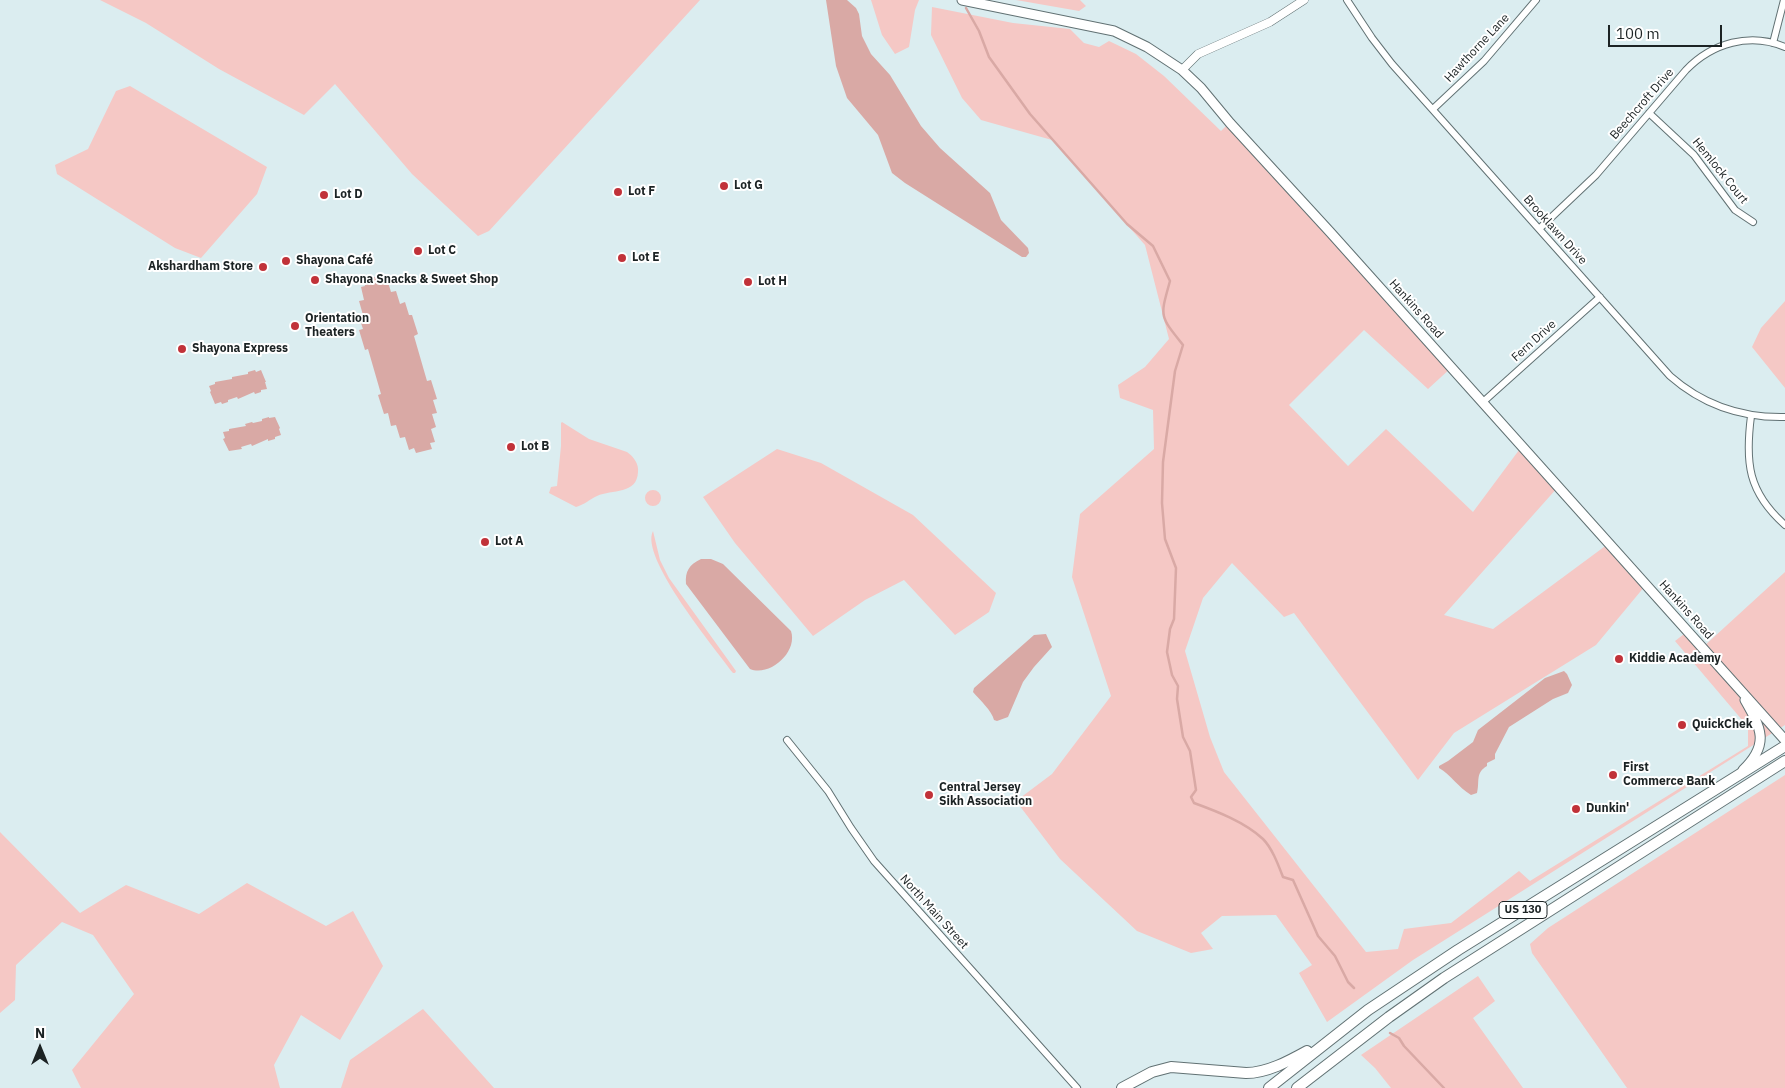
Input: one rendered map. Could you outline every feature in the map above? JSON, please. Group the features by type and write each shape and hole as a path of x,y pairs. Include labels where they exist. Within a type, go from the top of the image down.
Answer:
{"highway":[{"name":"US 130","path":"1269,1088 1383,1000 1458,950 1785,746"},
{"name":"US 130","path":"1296,1088 1389,1016 1444,978 1785,761"},
{"path":"1122,1088 1152,1072 1171,1067 1246,1074 1264,1071 1296,1057 1336,1035"}],"main road":[{"name":"Hankins Road","path":"962,0 1114,31 1147,47 1182,70 1201,88 1785,740"},
{"path":"1736,684 1761,733 1761,742 1755,756 1739,773"}],"street":[{"path":"1182,70 1198,54 1270,22 1304,0"},
{"name":"Brooklawn Drive","path":"1347,0 1392,64 1670,376 1681,386 1725,410 1751,416 1785,416"},
{"name":"Hawthorne Lane","path":"1433,109 1484,61 1536,0"},
{"path":"1773,43 1784,0"},
{"name":"Beechcroft Drive","path":"1538,229 1596,174 1693,62 1713,49 1736,41 1755,40 1785,47"},
{"name":"Hemlock Court","path":"1649,113 1694,155 1735,210 1753,222"},
{"name":"Fern Drive","path":"1483,402 1600,297"},
{"path":"1751,416 1748,443 1750,469 1757,488 1766,504 1785,525"},
{"name":"North Main Street","path":"787,740 828,791 874,861 1077,1088"}],"shaded area":[{"path":"100,0 700,0 489,231 478,236 412,174 335,84 304,115 219,69 146,23"},
{"path":"826,0 847,0 856,8 859,14 862,36 871,54 890,75 921,126 940,148 990,193 1001,220 1028,248 1029,253 1026,257 1022,257 892,173 878,135 847,98 836,66"},
{"path":"871,0 919,0 915,10 909,47 895,54 882,35"},
{"path":"1016,0 1080,0 1086,6 1079,11"},
{"path":"932,7 1013,23 1070,29 1084,43 1099,47 1109,41 1136,54 1164,76 1221,131 1230,122 1452,367 1428,389 1364,330 1289,405 1348,466 1386,429 1473,512 1522,446 1558,487 1444,615 1493,629 1608,544 1645,586 1596,645 1454,733 1418,780 1294,613 1284,617 1232,563 1203,598 1185,651 1210,737 1224,772 1366,952 1398,949 1404,929 1451,923 1519,871 1530,881 1748,746 1748,727 1675,641 1688,631 1702,648 1785,572 1785,725 1413,960 1327,1022 1299,973 1312,965 1276,915 1222,916 1201,933 1213,949 1191,953 1137,931 1060,859 1016,801 1052,774 1111,696 1072,577 1080,514 1154,449 1153,410 1120,398 1118,385 1145,367 1169,339 1145,245 1052,140 981,120 962,98 931,35"},
{"path":"130,86 267,167 257,194 201,258 175,248 57,174 55,165 88,149 116,91"},
{"path":"381,275 382,280 387,279 391,292 396,291 400,304 405,302 409,315 412,315 418,334 414,336 427,381 431,380 437,399 433,400 437,413 432,414 436,427 431,429 435,442 430,443 432,449 416,453 414,448 409,450 405,437 400,438 396,425 391,426 388,413 384,414 378,395 381,394 368,349 365,350 359,330 363,329 359,317 363,315 359,301 364,300 361,287 365,286 364,280"},
{"path":"1785,301 1785,388 1752,347 1761,328"},
{"path":"255,370 256,372 261,370 267,389 238,399 237,397 228,400 228,402 222,404 221,402 215,404 209,386 215,384 215,382 232,379 232,377 248,374 248,372"},
{"path":"275,417 281,435 275,437 275,439 268,441 268,439 252,446 251,444 241,447 242,449 229,451 223,439 225,438 223,432 246,426 245,424 252,422 262,421 262,419"},
{"path":"562,422 589,439 630,454 638,466 637,479 633,484 623,490 597,496 576,507 549,493 551,487 557,486"},
{"path":"777,449 821,463 913,515 996,593 989,612 955,635 904,580 865,600 813,636 735,543 703,497"},
{"path":"650,490 656,490 661,495 659,504 650,506 645,501 645,495"},
{"path":"653,531 660,560 669,578 736,671 735,673 733,673 697,625 668,581 657,561 652,544"},
{"path":"701,559 711,559 723,564 791,631 790,647 781,661 766,669 758,671 750,669 686,584 686,575 689,569"},
{"path":"1046,634 1052,647 1023,682 1008,717 997,721 994,720 988,709 973,692 974,688 1034,635"},
{"path":"1564,671 1572,685 1568,693 1553,699 1509,727 1495,754 1495,759 1487,763 1487,766 1479,774 1477,793 1471,795 1439,768 1439,766 1473,742 1478,730 1545,678"},
{"path":"1785,775 1785,1088 1627,1088 1532,953 1530,944 1548,928"},
{"path":"0,832 80,913 126,885 199,914 247,883 326,926 353,911 383,966 340,1040 301,1015 274,1065 280,1088 81,1088 72,1070 134,994 93,935 62,922 16,965 15,1000 0,1013"},
{"path":"1478,976 1495,1001 1473,1018 1523,1088 1391,1088 1375,1068 1361,1055"},
{"path":"423,1009 494,1088 341,1088 350,1060"}],"waterway":[{"path":"966,8 979,31 989,57 1030,114 1127,224 1153,246 1170,281 1164,302 1164,315 1169,327 1183,345 1175,371 1163,462 1162,503 1165,539 1176,568 1174,619 1170,629 1167,652 1172,675 1178,686 1177,699 1183,737 1190,751 1196,790 1191,797 1194,803 1239,822 1263,839 1274,856 1283,877 1293,880 1318,936 1335,956 1348,982 1354,988"},
{"path":"1390,1033 1399,1038 1404,1046 1444,1088"}],"place":[{"name":"Lot G","path":"724,186"},
{"name":"Lot F","path":"618,192"},
{"name":"Lot D","path":"324,195"},
{"name":"Lot C","path":"418,251"},
{"name":"Lot E","path":"622,258"},
{"name":"Shayona Café","path":"286,261"},
{"name":"Akshardham Store","path":"263,267"},
{"name":"Shayona Snacks & Sweet Shop","path":"315,280"},
{"name":"Lot H","path":"748,282"},
{"name":"Orientation Theaters","path":"295,326"},
{"name":"Shayona Express","path":"182,349"},
{"name":"Lot B","path":"511,447"},
{"name":"Lot A","path":"485,542"},
{"name":"Kiddie Academy","path":"1619,659"},
{"name":"QuickChek","path":"1682,725"},
{"name":"First Commerce Bank","path":"1613,775"},
{"name":"Central Jersey Sikh Association","path":"929,795"},
{"name":"Dunkin'","path":"1576,809"}]}
